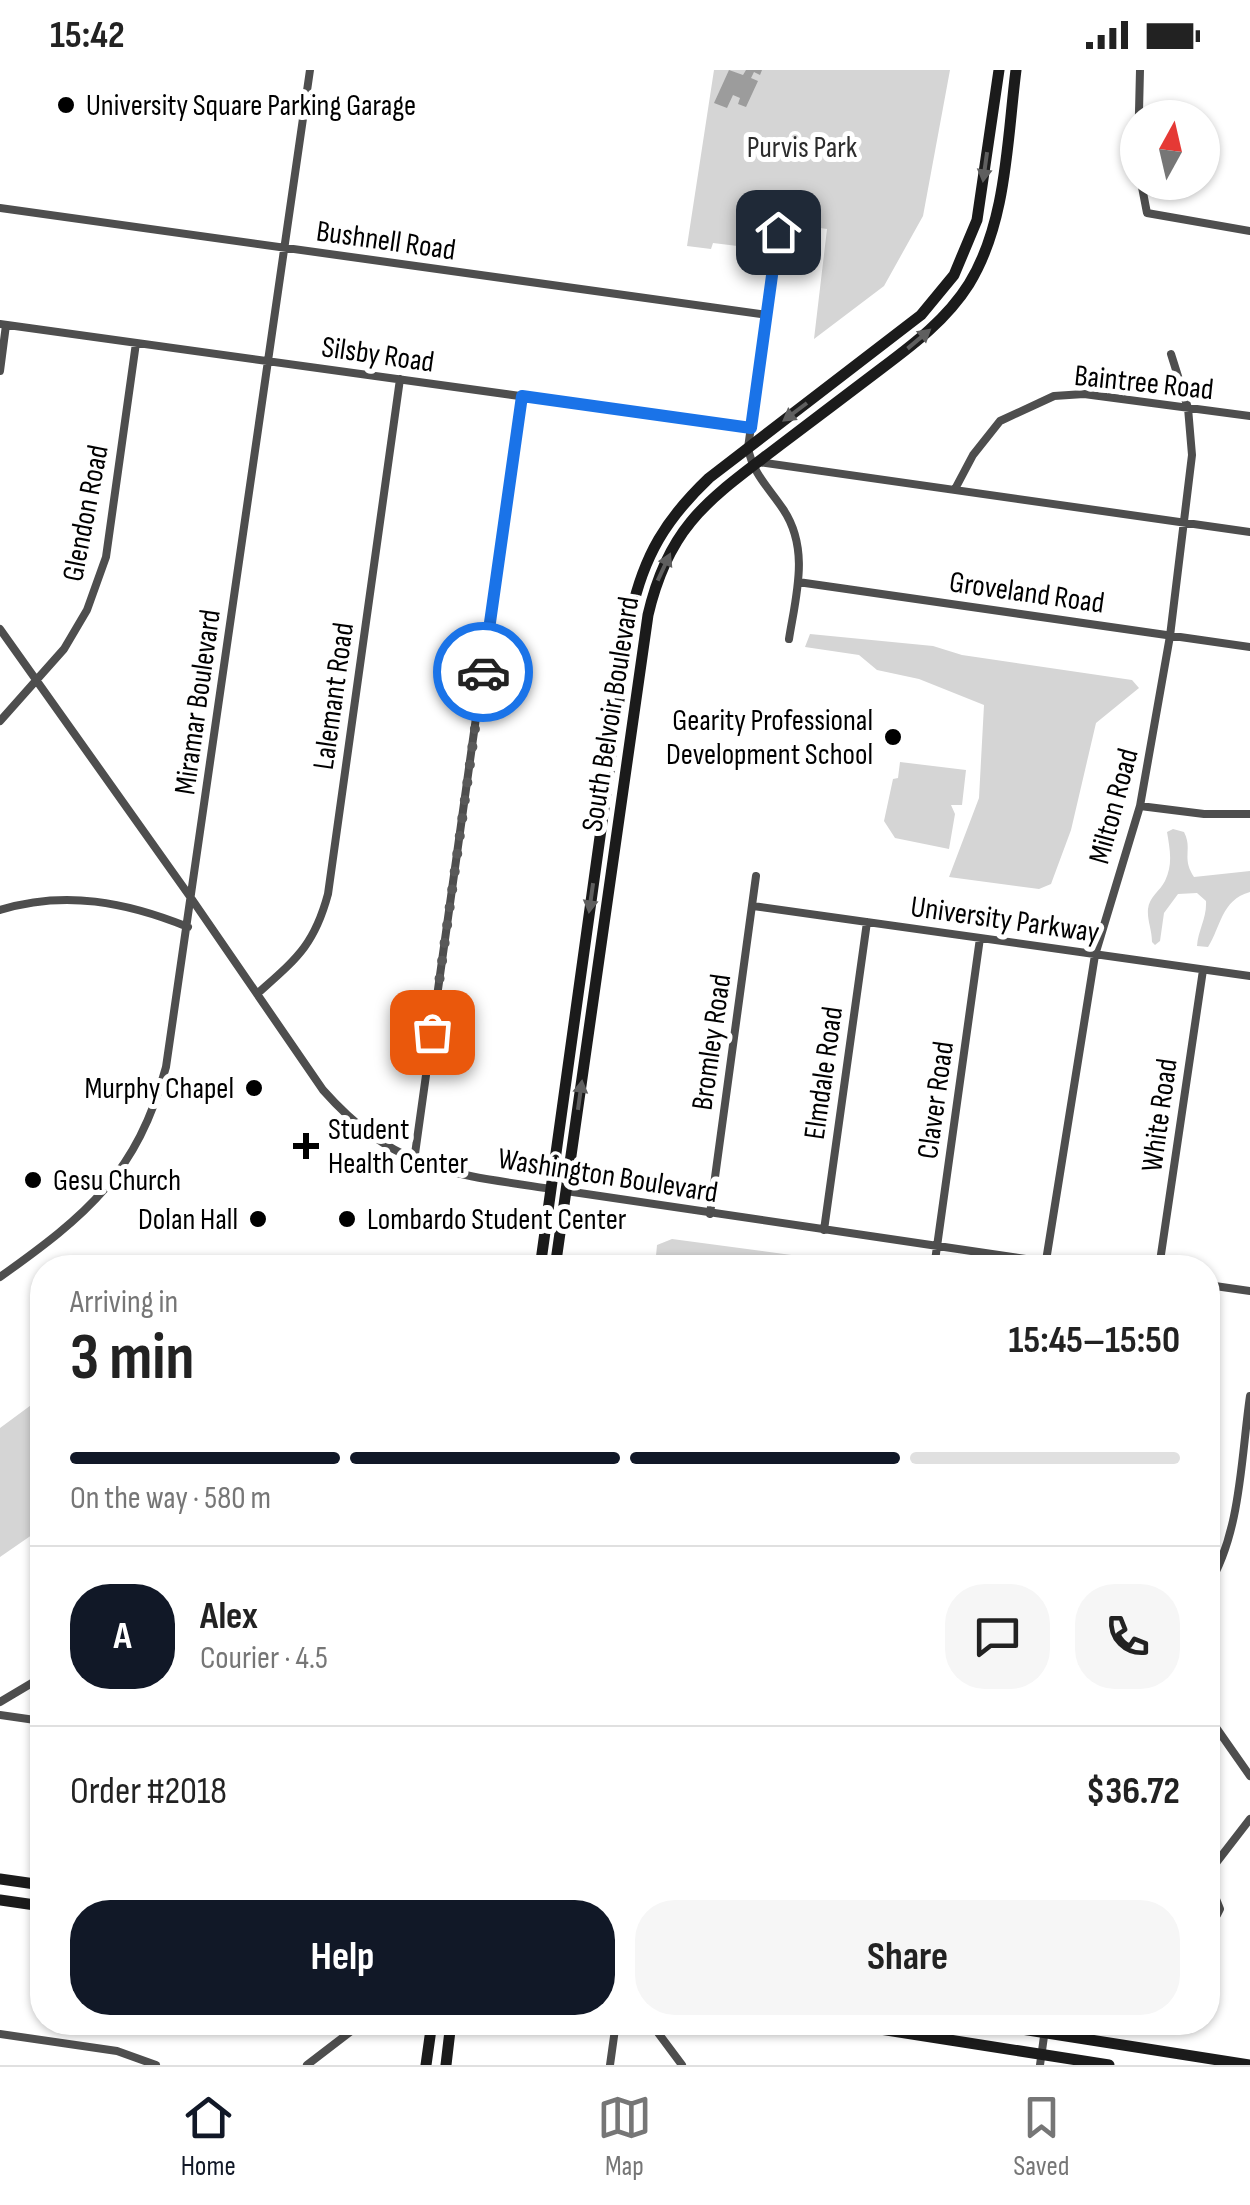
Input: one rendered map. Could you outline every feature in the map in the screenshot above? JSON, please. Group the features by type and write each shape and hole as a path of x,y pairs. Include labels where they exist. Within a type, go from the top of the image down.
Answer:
{"street":[{"name":"Miramar Boulevard","path":"31,1255 94,1202 123,1167 154,1112 166,1067 310,70"},
{"name":"South Belvoir Boulevard","path":"542,1255 630,614 638,581 661,532 687,499 921,315 954,276 977,220 999,70"},
{"name":"South Belvoir Boulevard","path":"557,1255 648,614 659,573 680,534 712,496 920,339 968,285 988,242 998,206 1016,70"},
{"path":"1139,100 1140,70"},
{"path":"1145,200 1147,213 1250,231"},
{"name":"Bushnell Road","path":"0,208 767,315"},
{"path":"778,232 748,448 794,529 800,559 789,640"},
{"path":"0,371 3,324"},
{"name":"Silsby Road","path":"3,324 751,428"},
{"name":"Glendon Road","path":"0,721 64,649 98,584 106,557 136,343"},
{"name":"Milton Road","path":"1049,1255 1095,955 1140,806 1170,636 1192,456 1188,408 1171,354"},
{"name":"Lalemant Road","path":"257,994 306,950 320,925 328,894 400,379"},
{"name":"Baintree Road","path":"955,488 972,454 1000,422 1054,396 1084,394 1250,416"},
{"path":"414,1162 522,396"},
{"path":"755,465 955,488 1250,532"},
{"name":"Groveland Road","path":"798,582 1250,647"},
{"name":"Washington Boulevard","path":"0,630 323,1090 348,1118 376,1140 414,1162 452,1174 984,1255"},
{"path":"604,805 620,808"},
{"path":"1140,806 1204,814 1250,814"},
{"name":"Bromley Road","path":"710,1214 756,876"},
{"path":"0,910 25,902 73,898 125,905 188,927"},
{"name":"University Parkway","path":"753,906 1250,976"},
{"name":"Elmdale Road","path":"824,1230 867,922"},
{"name":"Claver Road","path":"936,1255 980,938"},
{"name":"White Road","path":"1161,1255 1203,970"},
{"name":"Miramar Boulevard","path":"0,1277 30,1256"},
{"path":"1220,1287 1250,1292"},
{"path":"1220,1560 1232,1521 1250,1396"},
{"path":"0,1702 30,1685"},
{"path":"0,1715 30,1719"},
{"path":"1220,1733 1250,1776"},
{"path":"1220,1858 1250,1819"},
{"path":"0,1878 30,1883"},
{"path":"0,1900 30,1904"},
{"path":"0,2034 117,2051 156,2065"},
{"path":"307,2065 346,2035"},
{"path":"426,2065 430,2035"},
{"path":"446,2065 449,2035"},
{"path":"610,2065 614,2035"},
{"path":"660,2035 682,2065"},
{"path":"902,2035 1041,2060 1109,2065"},
{"path":"1041,2060 1044,2035"},
{"path":"1084,2035 1250,2065"}],"green space":[{"name":"Purvis Park","path":"714,70 950,70 923,216 884,286 814,339 827,229 779,222 774,227 770,250 713,243 711,249 687,246"},
{"path":"810,634 933,646 962,655 1132,680 1139,688 1096,723 1071,830 1051,884 1039,889 949,877 979,798 984,705 919,679 877,670 859,655 805,647"},
{"path":"900,762 966,770 962,805 951,805 955,814 949,849 895,838 884,821"},
{"path":"1167,832 1184,832 1188,864 1194,877 1250,871 1250,892 1227,908 1208,947 1197,946 1206,901 1197,893 1178,894 1164,913 1160,941 1155,945 1152,942 1148,909 1168,875"},
{"path":"672,1239 791,1255 656,1255 657,1245"},
{"path":"30,1406 30,1536 0,1557 0,1428"}],"shaded area":[{"path":"729,70 743,75 746,70 762,70 760,75 754,72 751,78 758,81 746,107 738,104 740,98 733,95 727,108 714,103"}],"way so far":[{"path":"432,1032 483,672"}],"place":[{"name":"University Square Parking Garage","path":"66,105"},
{"name":"Gearity Professional Development School","path":"893,737"},
{"name":"Murphy Chapel","path":"254,1088"},
{"name":"Student Health Center","path":"306,1146"},
{"name":"Gesu Church","path":"33,1180"},
{"name":"Dolan Hall","path":"258,1219"},
{"name":"Lombardo Student Center","path":"347,1219"}],"route":[{"path":"483,672 522,396 751,428 778,232"}]}
